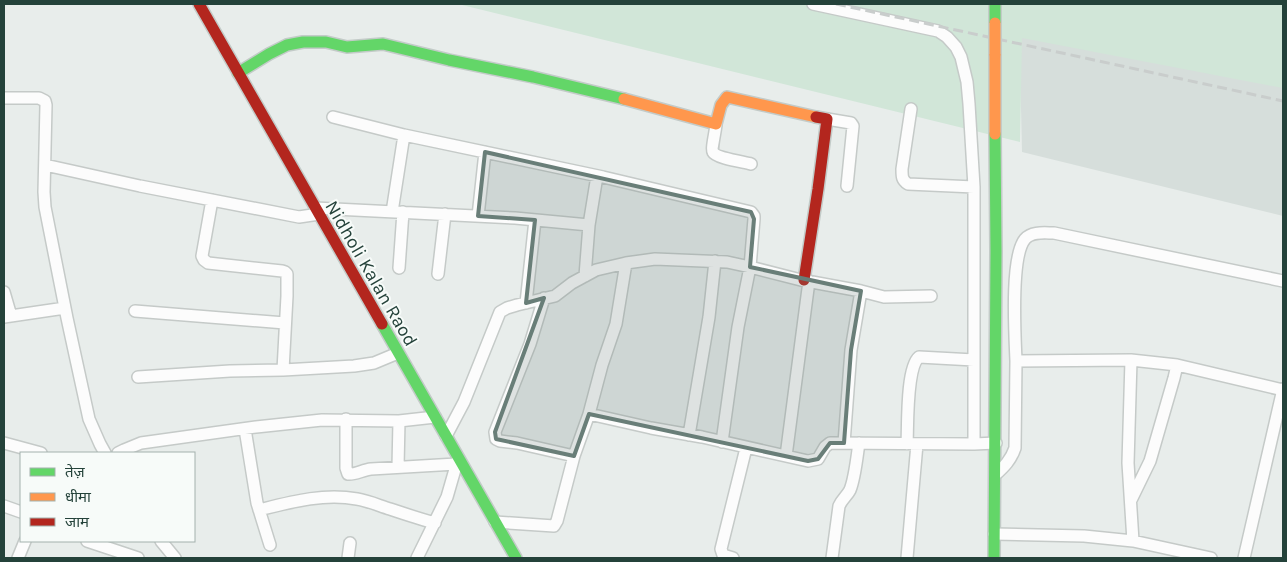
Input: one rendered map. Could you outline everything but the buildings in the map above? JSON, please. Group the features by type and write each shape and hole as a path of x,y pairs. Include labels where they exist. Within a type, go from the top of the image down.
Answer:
{"street":[{"name":"Nidholi Kalan Raod","path":"199,4 446,436 457,461 516,558"},
{"path":"813,4 938,30 956,47 962,57 968,89 974,187 974,444"},
{"path":"994,558 996,443 995,4"},
{"path":"238,73 287,45 303,42 326,42 347,47 383,44 449,60 534,77 645,104 716,124"},
{"path":"752,164 719,157 712,150 716,124 724,98 727,97 851,123 854,126 847,186"},
{"path":"4,98 39,98 44,101 47,111 44,207 90,419 104,452"},
{"path":"911,109 902,169 904,182 908,184 974,187"},
{"path":"332,117 404,135 597,176 751,212 754,219 750,267 738,327 722,442"},
{"path":"786,456 827,119"},
{"path":"399,268 397,212 404,135"},
{"path":"478,216 485,152"},
{"path":"45,165 140,186 299,217 317,211 397,212 589,225"},
{"path":"585,276 589,225 597,176"},
{"path":"212,200 202,256 204,260 208,263 285,272 287,274 283,370"},
{"path":"438,274 445,214"},
{"path":"526,302 535,220"},
{"path":"995,475 1012,457 1015,448 1016,361 1014,290 1020,251 1025,239 1031,234 1041,232 1054,233 1283,281"},
{"path":"446,436 464,402 500,312 526,302 555,296 572,282 596,270 655,259 727,262 884,297 932,296"},
{"path":"689,435 709,317 715,262"},
{"path":"495,522 554,526 557,521 574,456 589,414 602,365 616,324 626,263"},
{"path":"844,443 851,350 861,291"},
{"path":"4,292 7,317 65,308"},
{"path":"544,298 530,344 501,415 495,436 500,441 574,456"},
{"path":"135,311 285,323"},
{"path":"138,377 354,366 374,363 398,352"},
{"path":"907,558 912,444 909,383 916,360 919,357 974,360"},
{"path":"1016,361 1131,360 1177,365 1283,389 1244,558"},
{"path":"1131,360 1128,463 1133,541"},
{"path":"1130,500 1150,461 1177,365"},
{"path":"589,414 808,461 818,458 825,446 830,443 996,443"},
{"path":"120,452 141,443 322,420 399,421 435,417"},
{"path":"346,419 347,474 365,470 457,461 447,497 417,558"},
{"path":"398,467 399,421"},
{"path":"245,429 255,494 270,545"},
{"path":"832,558 839,506 841,500 850,491 859,443"},
{"path":"4,444 38,452"},
{"path":"733,558 723,555 721,549 746,448"},
{"path":"259,510 297,500 344,498 374,504 435,523"},
{"path":"4,506 20,512"},
{"path":"994,534 1084,536 1133,541 1211,558"},
{"path":"18,558 24,542"},
{"path":"89,542 108,553 138,558"},
{"path":"160,558 162,542"},
{"path":"162,542 176,558"},
{"path":"348,558 350,543"}],"highlighted area":[{"path":"485,152 751,212 754,219 750,267 861,291 851,350 844,443 830,443 818,459 808,461 589,414 574,456 496,439 495,432 544,298 526,303 535,220 478,216"}],"shaded area":[{"path":"1019,20 1283,73 1283,216 1022,152"}],"green space":[{"path":"458,4 1283,4 1283,88 1022,38 1020,142"}],"railway":[{"path":"836,4 1283,101"}],"traffic: fast":[{"path":"995,4 995,23"},
{"path":"238,73 287,45 303,42 326,42 347,47 383,44 624,99"},
{"path":"994,558 995,134"},
{"path":"382,324 516,558"}],"traffic: slow":[{"path":"995,23 995,54"},
{"path":"995,54 995,134"},
{"path":"624,99 716,124 721,105 727,97 816,117"}],"traffic: jam":[{"path":"199,4 382,324"},
{"path":"804,280 827,119 816,117"}]}
